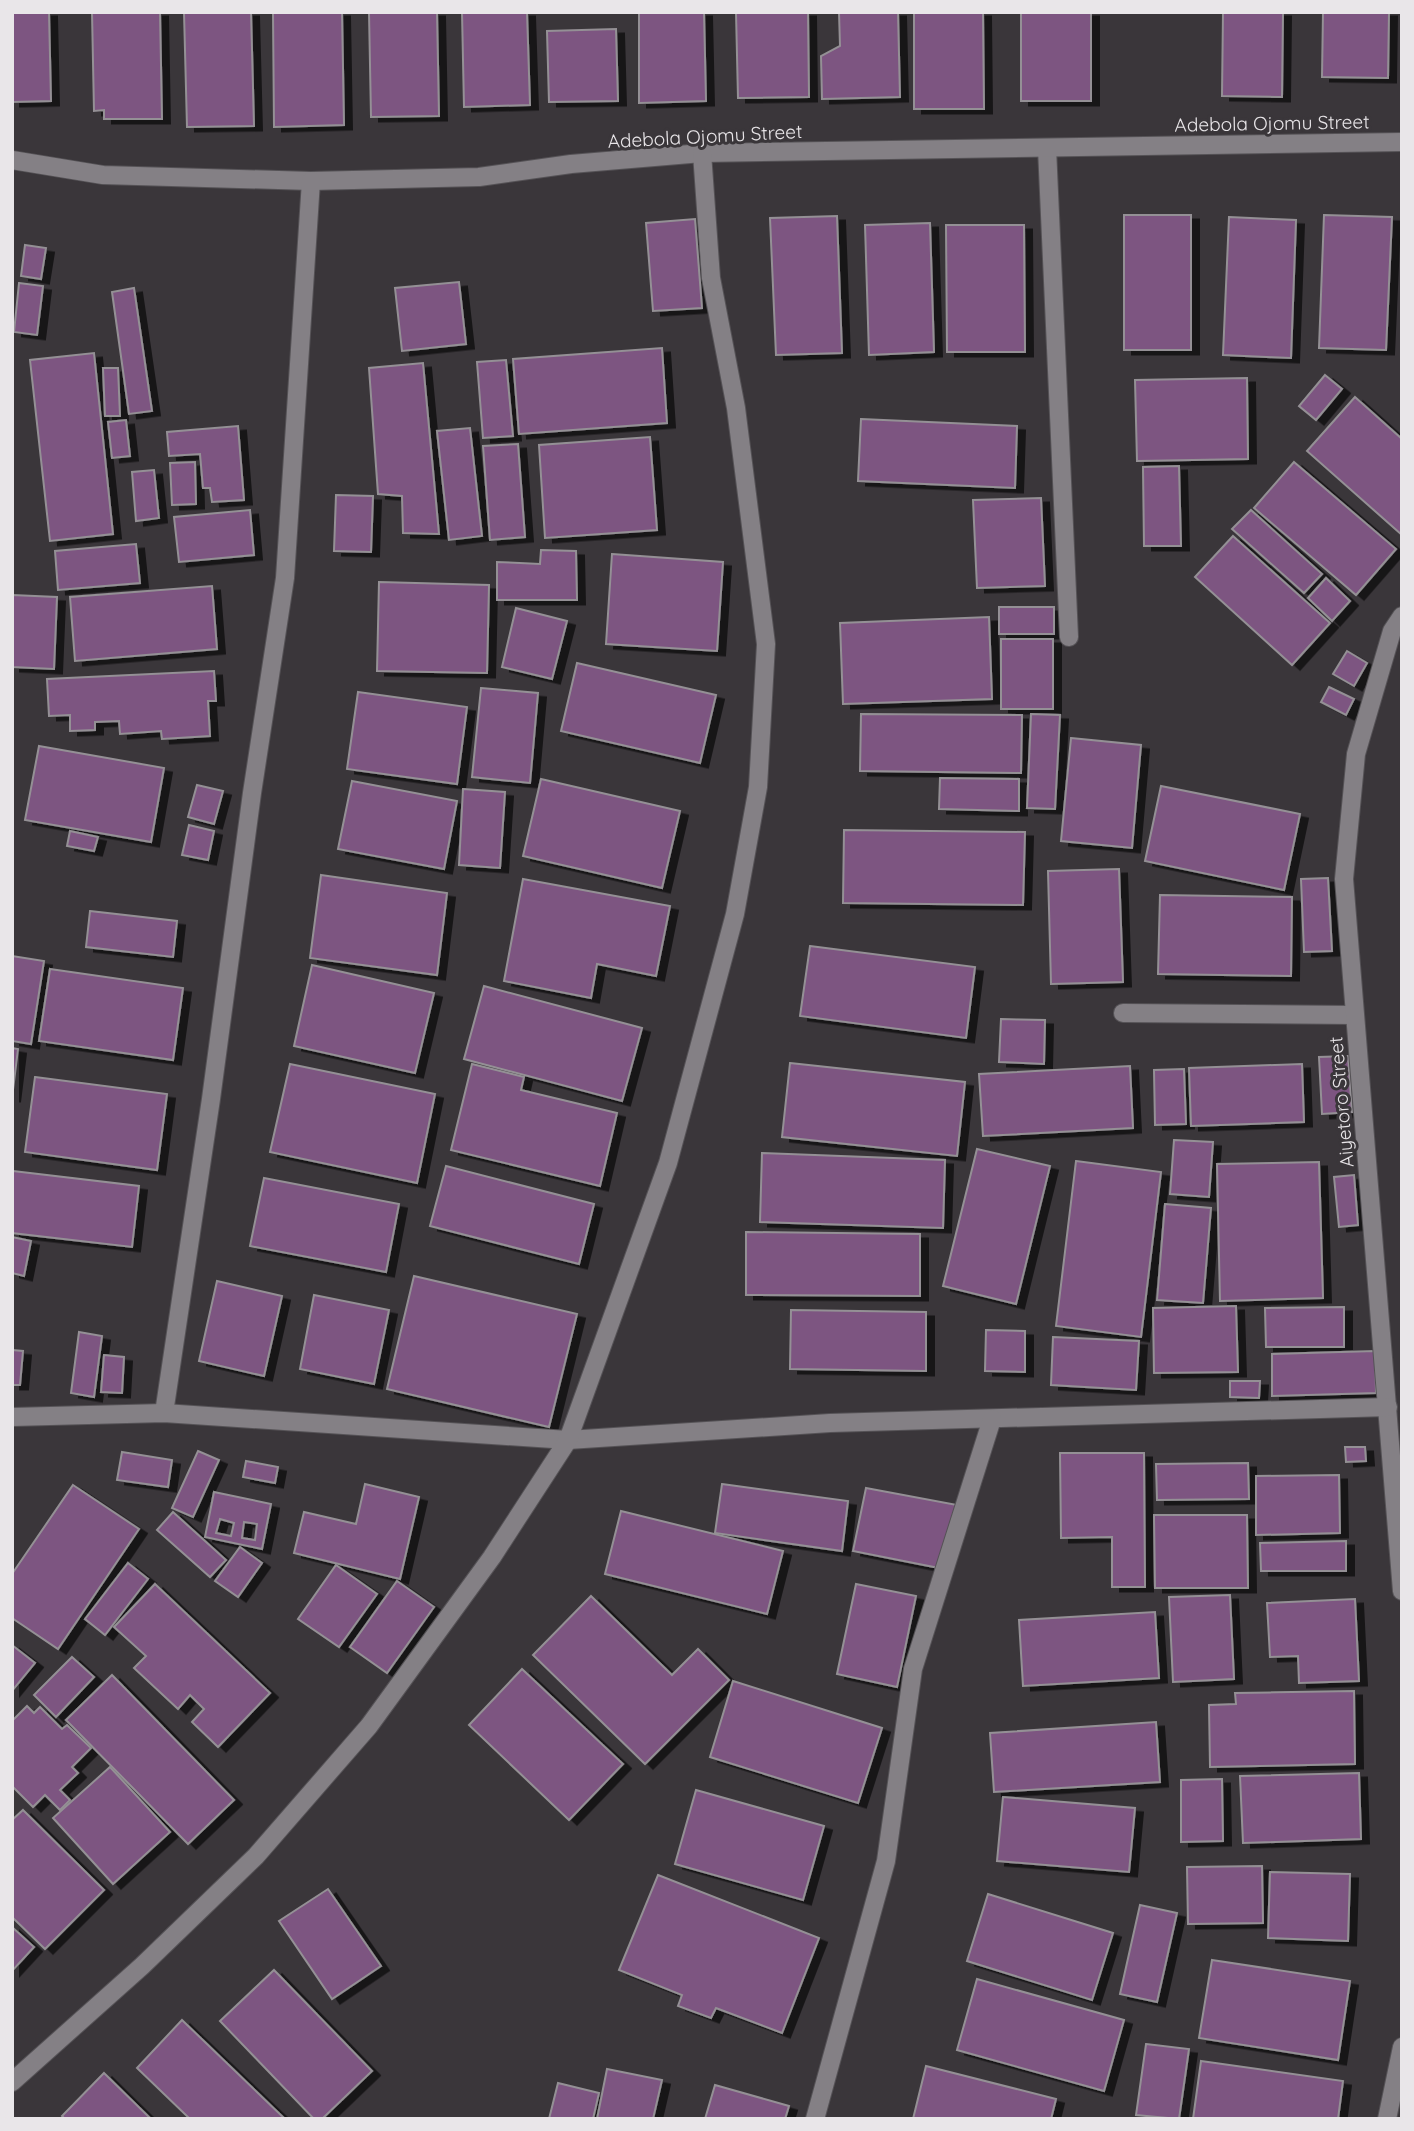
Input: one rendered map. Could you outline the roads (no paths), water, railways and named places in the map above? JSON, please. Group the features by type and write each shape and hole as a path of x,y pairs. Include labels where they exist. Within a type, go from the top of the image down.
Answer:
{"street":[{"name":"Adebola Ojomu Street","path":"12,160 103,175 311,181 479,177 571,164 702,153 1402,142"},
{"path":"1047,148 1069,636"},
{"path":"12,2082 142,1966 256,1856 369,1726 492,1557 568,1440 668,1163 735,914 758,787 766,644 736,408 711,278 702,153"},
{"path":"164,1413 285,578 311,181"},
{"name":"Aiyetoro Street","path":"1402,616 1392,631 1356,754 1344,879 1400,1537 1402,1591"},
{"path":"1123,1013 1354,1015"},
{"path":"12,1417 164,1413 568,1440 830,1423 1388,1407"},
{"path":"816,2119 886,1861 913,1670 992,1419"},
{"path":"1387,2119 1402,2047"}]}
